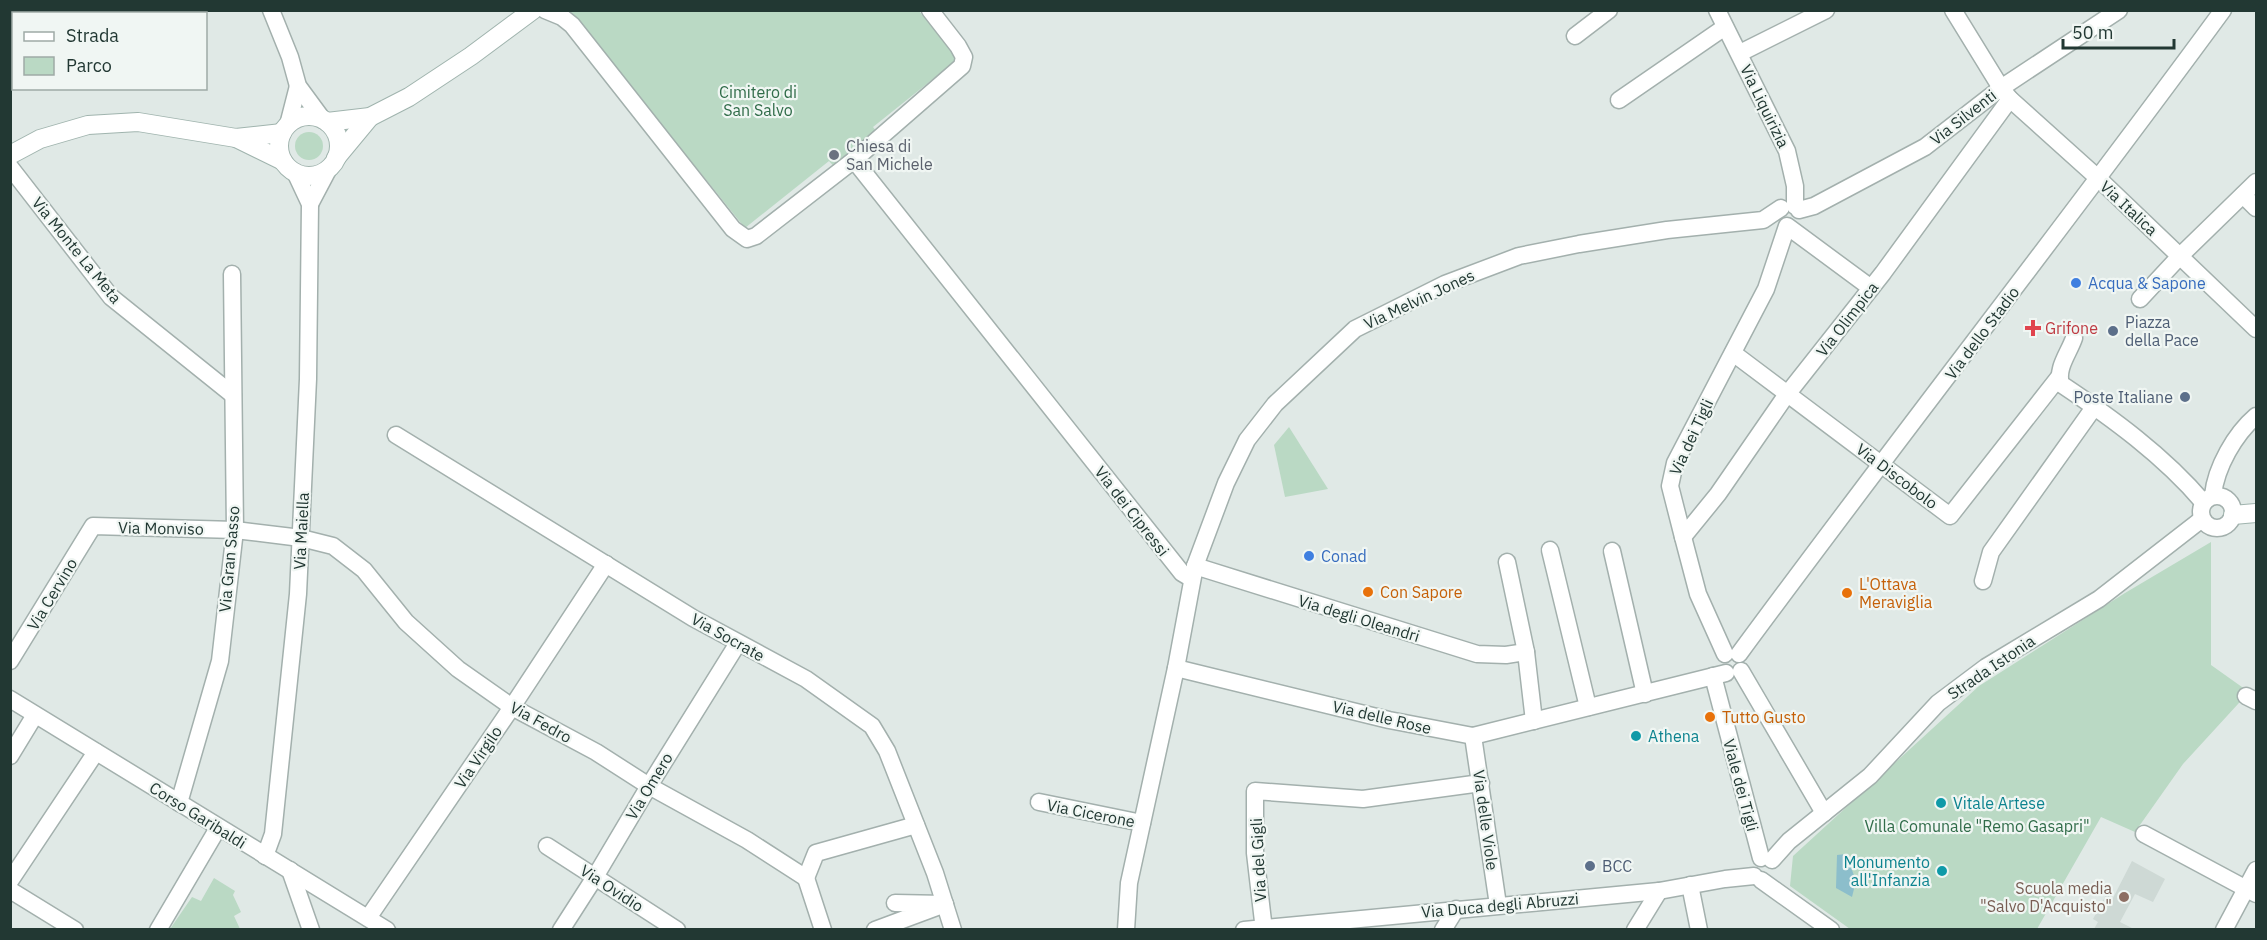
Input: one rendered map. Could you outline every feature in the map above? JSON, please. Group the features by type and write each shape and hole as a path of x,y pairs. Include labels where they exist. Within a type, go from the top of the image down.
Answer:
{"street":[{"path":"271,10 290,57 298,86 336,132 339,141 333,163"},
{"path":"236,138 285,129 304,116 314,116 325,121 370,117 409,97 471,57 533,10"},
{"path":"545,10 562,17 572,25 733,230 742,237 752,238 854,160 962,66 964,57 958,46 930,10"},
{"path":"1575,36 1609,10"},
{"name":"Via Liquirizia","path":"1717,10 1787,151 1795,186 1793,212"},
{"path":"1740,53 1826,10"},
{"name":"Via Italica","path":"1953,10 2005,94 2099,179 2256,329"},
{"name":"Via Silventi","path":"1793,212 1925,147 2005,94 2119,10"},
{"name":"Via dello Stadio","path":"1729,666 2099,179 2223,10"},
{"path":"1619,100 1725,27"},
{"path":"289,166 280,152 298,86"},
{"name":"Via Olimpica","path":"1683,537 1718,494 1788,394 1871,288 2005,94"},
{"path":"10,155 40,139 88,125 138,122 236,138 309,176 323,172 333,163 370,117"},
{"name":"Via dei Cipressi","path":"854,160 1182,573 1194,573"},
{"name":"Via Maiella","path":"266,856 273,834 298,594 308,379 310,204 333,163"},
{"name":"Via Maiella","path":"289,166 310,204"},
{"name":"Via Monte La Meta","path":"10,167 111,297 233,395"},
{"path":"2140,299 2180,256 2256,182"},
{"path":"2243,195 2256,208"},
{"path":"1793,212 1871,288"},
{"name":"Via Melvin Jones","path":"1194,573 1226,483 1247,440 1275,404 1355,328 1445,284 1519,256 1645,234 1763,220 1793,212"},
{"name":"Via dei Tigli","path":"1729,666 1698,594 1670,486 1671,476 1675,463 1766,290 1793,212"},
{"name":"Via Gran Sasso","path":"179,803 220,661 235,530 232,274"},
{"path":"2074,338 2059,371 2061,384 2095,406 2185,480 2206,506"},
{"name":"Via Discobolo","path":"1733,353 1950,516 2059,377"},
{"path":"1983,580 1990,552 2095,406"},
{"path":"2206,506 2226,498 2232,505 2233,514 2228,524 2219,528 2209,526 2206,506 2226,456 2236,439 2256,416"},
{"name":"Via Socrate","path":"396,435 693,618 806,679 872,726 887,751 945,904 952,930"},
{"name":"Strada Istonia","path":"1758,878 1768,880 1774,876 1776,866 1766,859 1870,776 1938,703 1986,667 2099,599 2206,506"},
{"path":"2233,514 2256,513"},
{"name":"Via Monviso","path":"93,526 235,530 301,538"},
{"name":"Via Cervino","path":"10,661 93,526"},
{"name":"Via Fedro","path":"301,538 333,546 364,570 406,622 458,669 512,707 596,752 649,786 747,840 806,878"},
{"path":"1550,550 1588,707"},
{"path":"1612,551 1645,694"},
{"path":"1507,562 1526,652 1534,721"},
{"name":"Via Virgilo","path":"368,918 606,564"},
{"path":"1126,930 1129,883 1176,668 1194,573"},
{"name":"Via degli Oleandri","path":"1194,573 1477,654 1506,655 1526,652"},
{"name":"Via Omero","path":"561,930 738,643"},
{"path":"1729,666 1824,813"},
{"name":"Via delle Rose","path":"1176,668 1389,720 1473,736 1645,694 1729,666"},
{"name":"Viale dei Tigli","path":"1729,666 1766,859"},
{"name":"Corso Garibaldi","path":"10,699 387,930"},
{"path":"10,756 35,715"},
{"name":"Via delle Viole","path":"1473,736 1482,783 1498,905"},
{"path":"10,881 96,752"},
{"name":"Via del Gigli","path":"1263,929 1255,853 1255,791 1363,799 1482,783"},
{"name":"Via Cicerone","path":"1039,802 1142,823"},
{"path":"823,930 806,878 816,853 916,825"},
{"path":"158,930 218,828"},
{"path":"2144,834 2252,891"},
{"name":"Via Ovidio","path":"547,846 677,930"},
{"path":"290,870 311,930"},
{"path":"2224,930 2252,891 2256,870"},
{"path":"1758,878 1831,930"},
{"name":"Via Duca degli Abruzzi","path":"1245,930 1354,925 1404,914 1659,891 1725,879 1758,878"},
{"path":"1690,885 1699,930"},
{"path":"10,890 75,930"},
{"path":"1635,930 1659,891"},
{"path":"895,903 945,904"},
{"path":"875,930 945,904"},
{"path":"1443,930 1456,909"},
{"path":"1394,930 1404,914"}],"shaded area":[{"name":"Scuola media \"Salvo D'Acquisto\"","path":"2132,861 2165,879 2153,902 2135,894 2120,922 2134,929 2094,929 2098,922 2093,919 2106,895 2113,898"}],"green space":[{"name":"Cimitero di San Salvo","path":"570,11 919,11 958,59 873,127 880,136 837,170 829,161 745,228"},
{"path":"309,132 319,136 323,146 319,156 309,160 299,156 295,146 299,136"},
{"path":"1289,427 1328,489 1285,497 1274,445"},
{"name":"Villa Comunale \"Remo Gasapri\"","path":"2211,542 2211,665 2249,692 2183,764 2135,832 2101,817 2037,929 1850,929 1790,886 1793,856 1979,686 2125,593"},
{"path":"214,878 235,891 233,895 241,912 234,916 240,929 170,929 192,897 201,901"}],"water":[{"path":"1846,854 1856,881 1852,897 1836,888 1837,855"}],"place":[{"name":"Chiesa di San Michele","path":"834,155"},
{"name":"Acqua & Sapone","path":"2076,283"},
{"name":"Grifone","path":"2033,328"},
{"name":"Piazza della Pace","path":"2113,331"},
{"name":"Poste Italiane","path":"2185,397"},
{"name":"Conad","path":"1309,556"},
{"name":"Con Sapore","path":"1368,592"},
{"name":"L'Ottava Meraviglia","path":"1847,593"},
{"name":"Tutto Gusto","path":"1710,717"},
{"name":"Athena","path":"1636,736"},
{"name":"Vitale Artese","path":"1941,803"},
{"name":"BCC","path":"1590,866"},
{"name":"Monumento all'Infanzia","path":"1942,871"},
{"name":"Scuola media \"Salvo D'Acquisto\"","path":"2124,897"}]}
